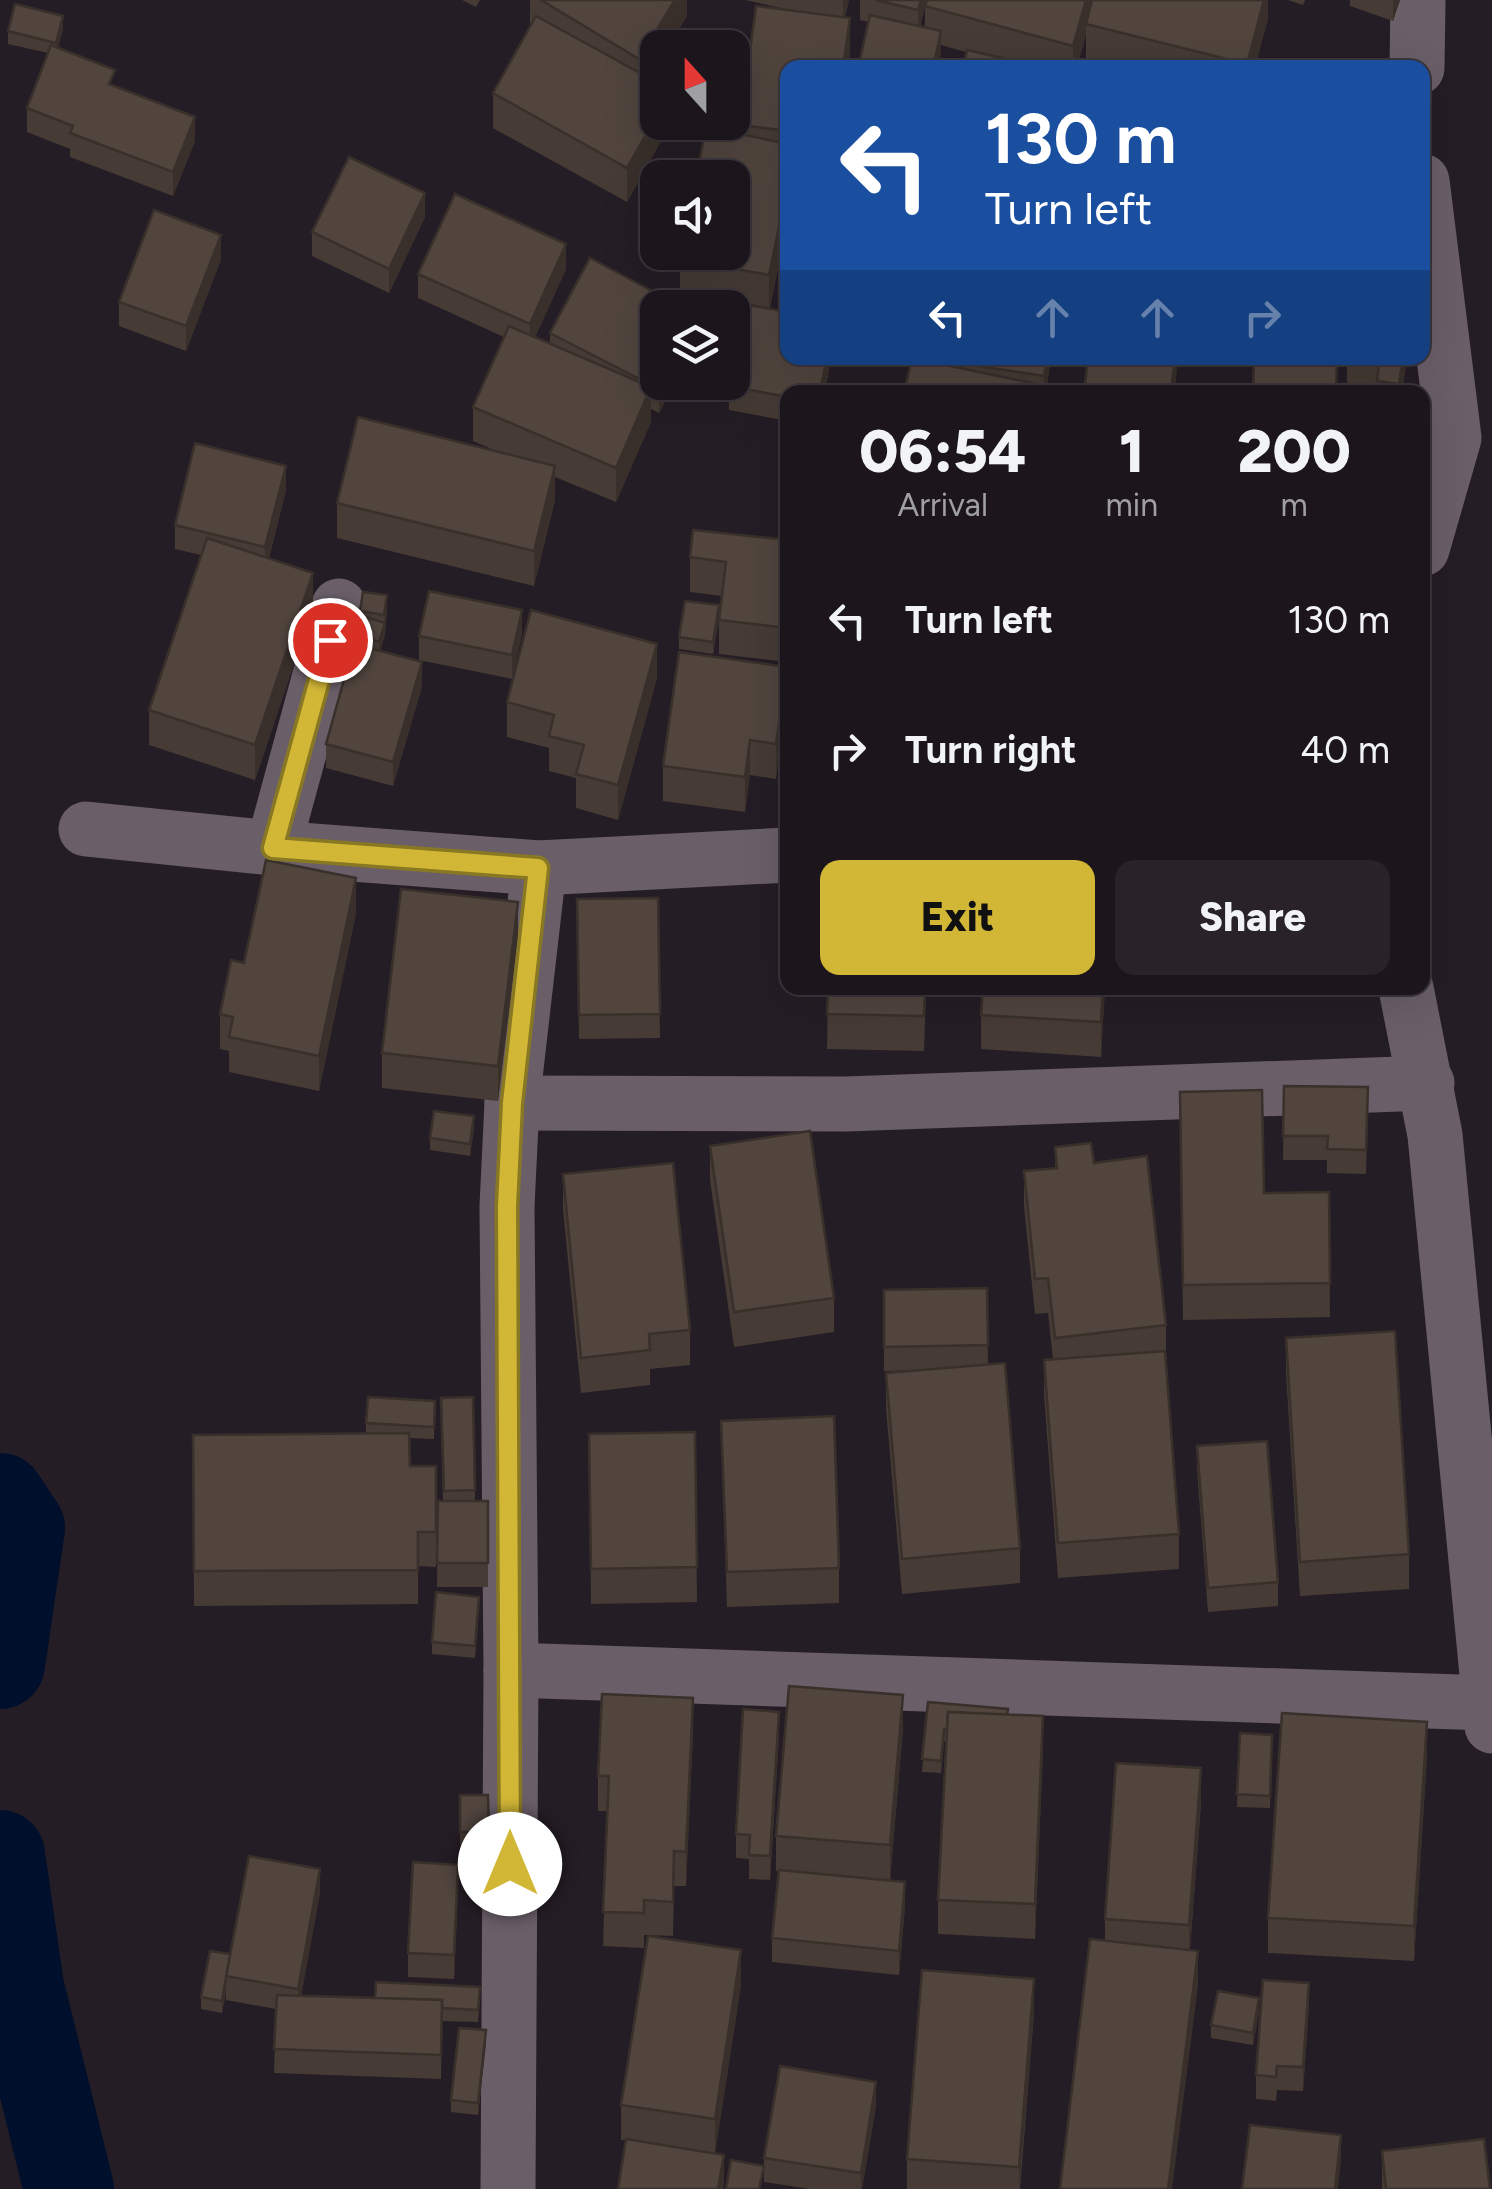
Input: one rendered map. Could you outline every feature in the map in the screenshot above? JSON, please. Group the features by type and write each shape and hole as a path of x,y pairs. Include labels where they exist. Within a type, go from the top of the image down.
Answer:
{"street":[{"path":"1417,60 1418,0"},
{"path":"1430,245 1454,438 1430,520"},
{"path":"273,848 339,606"},
{"path":"86,829 538,868 780,855"},
{"path":"508,2189 511,1670 507,1206 512,1103 538,868"},
{"path":"511,1670 1490,1715 1435,1135 1408,995"},
{"path":"512,1103 846,1104 1427,1083"}],"building":[{"path":"541,0 675,0 657,30 640,30 639,59"},
{"path":"876,0 921,0 918,10"},
{"path":"927,0 1086,0 1073,46 925,6"},
{"path":"1092,0 1264,0 1248,60 1231,60 1086,24"},
{"path":"15,4 63,16 56,43 8,31"},
{"path":"756,6 850,18 844,60 780,60 780,130 750,126 750,51"},
{"path":"870,15 941,31 935,60 860,60"},
{"path":"536,16 640,73 643,140 627,168 493,93"},
{"path":"51,45 115,70 109,84 195,117 173,172 70,133 73,126 27,108"},
{"path":"967,50 1011,60 965,60"},
{"path":"750,136 780,142 780,222 769,275 741,270 750,270 750,160 700,160 703,140 750,140"},
{"path":"349,157 425,193 389,269 312,232"},
{"path":"455,194 566,244 530,324 418,274"},
{"path":"154,210 221,235 186,326 119,302"},
{"path":"590,258 650,290 640,290 640,379 550,333"},
{"path":"750,305 780,311 780,365 826,365 821,385 780,385 780,396 750,390"},
{"path":"509,326 640,382 640,400 645,400 616,468 473,407"},
{"path":"910,365 946,365 1041,385 906,385"},
{"path":"971,365 1046,365 1044,376"},
{"path":"1087,365 1174,365 1172,385 1085,385"},
{"path":"1254,365 1337,365 1336,385 1253,385"},
{"path":"1379,365 1402,365 1399,384 1377,381"},
{"path":"358,417 555,466 534,551 337,503"},
{"path":"195,443 286,466 265,547 175,525"},
{"path":"693,530 780,539 780,627 719,620 726,562 690,557"},
{"path":"207,538 313,573 255,745 149,710"},
{"path":"429,591 522,610 512,655 419,636"},
{"path":"363,592 387,595 384,615 360,611"},
{"path":"685,601 719,605 713,642 679,637"},
{"path":"531,610 657,644 618,785 576,774 584,745 549,736 554,715 507,702"},
{"path":"363,616 385,623 379,642 358,635"},
{"path":"354,644 422,662 393,762 326,744"},
{"path":"679,652 780,666 776,744 750,740 745,777 663,766"},
{"path":"266,860 356,878 319,1056 229,1037 233,1017 220,1014 231,960 244,963"},
{"path":"401,889 518,902 498,1066 382,1053"},
{"path":"658,898 660,1014 579,1015 577,899"},
{"path":"828,995 925,995 924,1016 827,1014"},
{"path":"982,995 1103,995 1101,1022 981,1015"},
{"path":"1284,1086 1368,1087 1366,1150 1327,1149 1328,1136 1283,1136"},
{"path":"1262,1090 1264,1193 1329,1192 1330,1283 1183,1285 1180,1092"},
{"path":"434,1111 474,1116 470,1144 430,1138"},
{"path":"810,1131 834,1298 734,1312 710,1146"},
{"path":"1091,1143 1094,1163 1147,1156 1166,1325 1055,1338 1048,1278 1035,1279 1024,1171 1057,1168 1055,1147"},
{"path":"673,1163 690,1330 649,1334 650,1350 581,1358 563,1174"},
{"path":"987,1288 988,1345 884,1347 884,1290"},
{"path":"1395,1331 1409,1554 1300,1562 1286,1338"},
{"path":"1165,1351 1179,1534 1058,1543 1044,1360"},
{"path":"1005,1363 1020,1548 902,1559 886,1373"},
{"path":"368,1397 435,1401 434,1427 366,1423"},
{"path":"473,1397 475,1490 444,1491 441,1398"},
{"path":"834,1416 839,1568 727,1572 721,1421"},
{"path":"695,1432 697,1567 591,1569 589,1434"},
{"path":"409,1433 410,1466 436,1466 436,1532 418,1532 418,1570 194,1571 193,1435"},
{"path":"1267,1441 1278,1582 1208,1588 1197,1446"},
{"path":"438,1501 488,1501 488,1563 437,1563"},
{"path":"436,1592 479,1597 475,1646 432,1642"},
{"path":"789,1686 903,1695 890,1845 776,1836"},
{"path":"602,1694 693,1698 686,1852 674,1851 673,1902 644,1900 644,1913 603,1912 609,1776 598,1776"},
{"path":"928,1702 1008,1709 1007,1715 948,1712 941,1761 922,1759"},
{"path":"743,1709 779,1712 770,1856 749,1855 750,1835 736,1834"},
{"path":"948,1712 1043,1716 1035,1904 938,1900"},
{"path":"1282,1713 1427,1722 1414,1926 1268,1918"},
{"path":"1240,1733 1272,1735 1270,1796 1237,1794"},
{"path":"1116,1763 1201,1768 1189,1925 1105,1919"},
{"path":"460,1795 488,1795 489,1832 460,1832"},
{"path":"249,1856 320,1869 298,1989 226,1976"},
{"path":"413,1862 458,1865 454,1955 408,1953"},
{"path":"779,1870 905,1882 899,1951 772,1938"},
{"path":"648,1936 741,1950 715,2119 621,2105"},
{"path":"1090,1939 1198,1951 1168,2189 1060,2189"},
{"path":"210,1951 230,1954 222,2001 201,1997"},
{"path":"922,1970 1034,1979 1019,2167 907,2159"},
{"path":"1263,1980 1309,1983 1303,2067 1277,2066 1276,2077 1256,2075"},
{"path":"376,1982 480,1987 478,2010 442,2008 442,2000 375,1998"},
{"path":"1218,1991 1259,1998 1253,2033 1211,2025"},
{"path":"277,1995 442,2000 441,2055 274,2049"},
{"path":"459,2028 486,2030 478,2103 451,2100"},
{"path":"780,2066 876,2082 861,2173 764,2158"},
{"path":"1250,2125 1341,2135 1335,2189 1242,2189"},
{"path":"626,2139 724,2155 718,2189 618,2189"},
{"path":"1484,2139 1490,2189 1386,2189 1382,2151"},
{"path":"731,2160 764,2166 759,2189 726,2189"}],"waterway":[{"path":"0,1498 20,1528 0,1664"},
{"path":"0,1855 19,1987 69,2189"}],"route":[{"path":"330,640 273,848 538,868 512,1103 507,1206 510,1864"}]}
